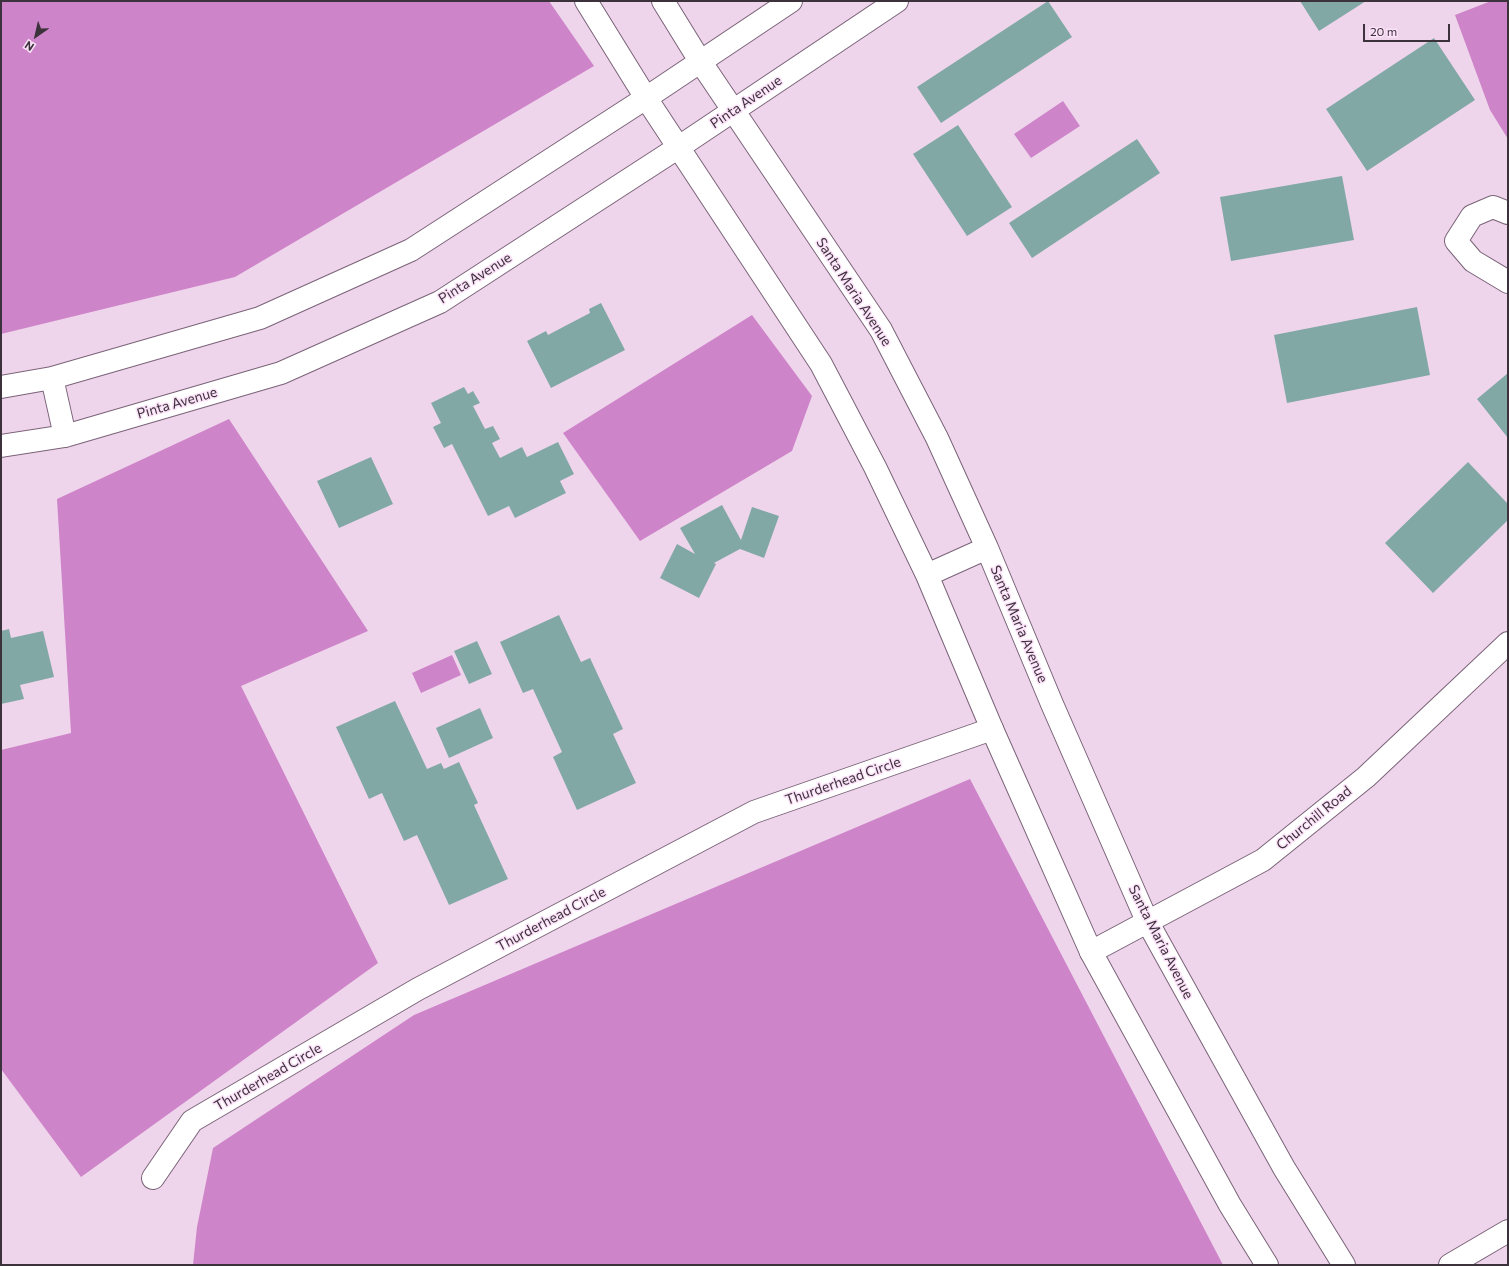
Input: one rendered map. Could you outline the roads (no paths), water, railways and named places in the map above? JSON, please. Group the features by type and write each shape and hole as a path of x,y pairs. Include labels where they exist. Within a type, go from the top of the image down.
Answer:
{"street":[{"path":"586,1 646,98 821,364 876,467 928,575 992,729 1091,952 1230,1205 1267,1265"},
{"name":"Santa Maria Avenue","path":"663,1 700,61 881,330 937,438 987,548 1052,704 1147,921 1284,1168 1344,1265"},
{"path":"1,387 52,378 260,318 411,250 646,98 791,1"},
{"name":"Pinta Avenue","path":"1,446 65,436 280,374 440,302 897,1"},
{"path":"1508,213 1493,207 1472,216 1456,241 1472,261 1508,282"},
{"path":"52,378 65,436"},
{"path":"928,575 987,548"},
{"name":"Churchill Road","path":"1091,952 1263,860 1366,777 1508,643"},
{"name":"Thurderhead Circle","path":"153,1178 192,1121 418,989 754,812 992,729"},
{"path":"1450,1265 1508,1231"}]}
